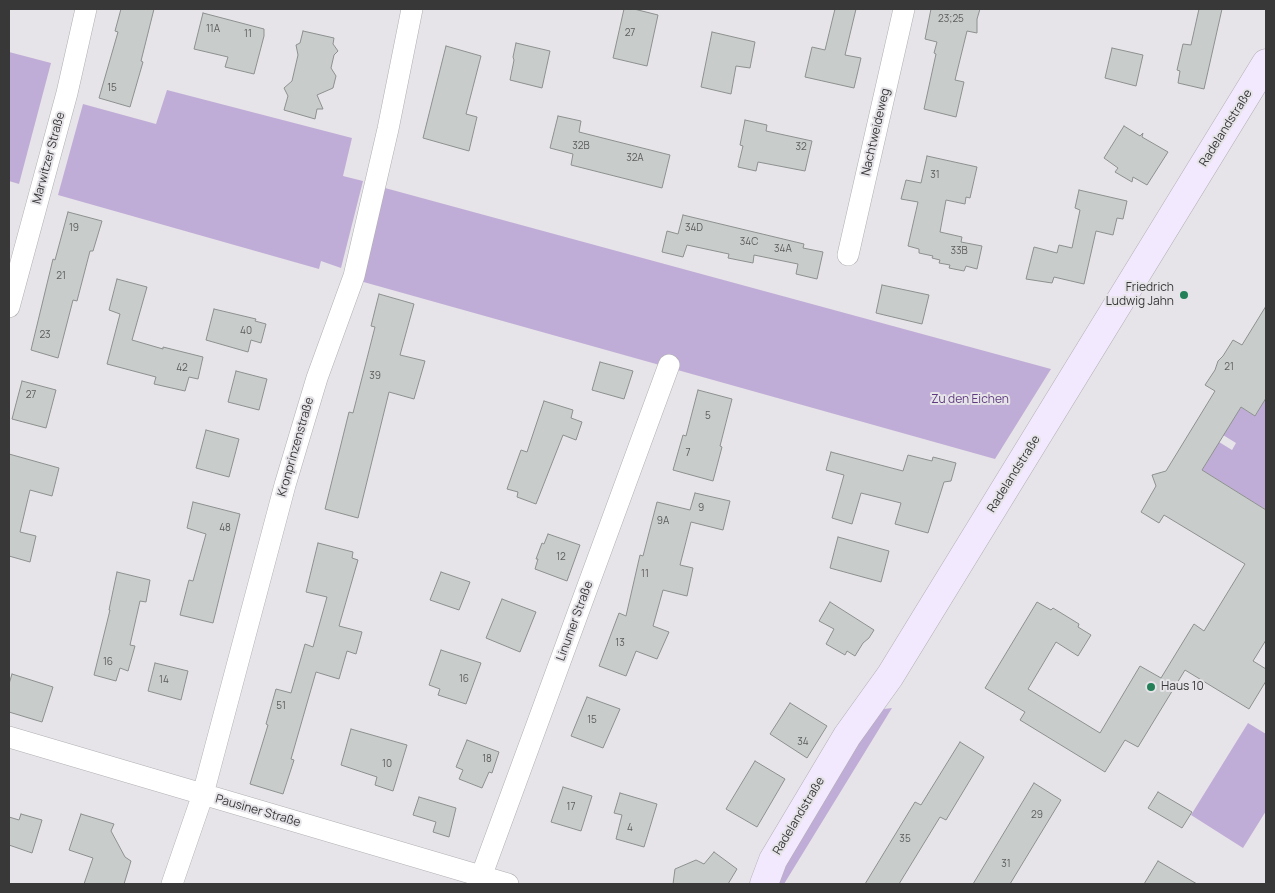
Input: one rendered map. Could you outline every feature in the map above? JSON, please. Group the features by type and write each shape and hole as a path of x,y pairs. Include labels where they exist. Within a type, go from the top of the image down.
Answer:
{"street":[{"name":"Marwitzer Straße","path":"9,306 67,93 86,9"},
{"name":"Kronprinzenstraße","path":"172,884 203,794 285,485 317,378 354,276 387,134 412,9"},
{"name":"Nachtweideweg","path":"848,256 904,9"},
{"name":"Radelandstraße","path":"764,884 774,860 847,736 890,676 1266,63"},
{"name":"Linumer Straße","path":"481,876 669,365"},
{"name":"Pausiner Straße","path":"9,737 508,884"}],"green space":[{"path":"9,52 51,63 19,184 9,181"},
{"path":"167,90 352,138 343,176 363,181 341,268 321,261 319,269 58,195 83,104 156,124"},
{"name":"Zu den Eichen","path":"385,188 1051,369 995,459 360,281"},
{"path":"1266,398 1266,510 1202,470 1219,442 1232,450 1236,443 1223,435 1241,407 1255,416"},
{"path":"892,708 784,884 775,884 782,862 876,710"},
{"path":"1248,723 1266,734 1266,811 1243,848 1191,815"}],"building":[{"path":"121,9 154,9 141,61 143,62 130,107 99,98 118,32 115,31"},
{"path":"624,9 634,9 658,15 647,66 613,58"},
{"path":"835,9 856,9 845,55 861,58 854,88 805,77 812,47 825,50"},
{"path":"931,9 980,9 977,19 977,33 967,31 955,80 964,82 956,117 924,109 937,42 925,39"},
{"path":"1199,9 1222,9 1204,89 1178,83 1180,71 1177,70 1183,44 1191,45"},
{"path":"203,13 264,29 264,36 254,74 225,67 228,57 194,49"},
{"path":"303,31 334,38 333,44 338,51 334,55 331,68 336,76 333,88 317,95 323,109 317,109 315,119 284,110 288,96 284,88 292,81 298,55 296,45 300,43"},
{"path":"712,32 755,42 750,68 736,66 731,94 701,87"},
{"path":"516,43 550,51 542,88 510,80"},
{"path":"446,46 481,56 466,114 477,117 469,151 423,138"},
{"path":"1112,48 1143,55 1136,86 1105,78"},
{"path":"558,116 581,121 579,132 670,155 662,188 571,165 573,154 550,148"},
{"path":"745,120 767,125 766,131 812,141 805,171 758,162 756,171 738,167 743,146 740,145"},
{"path":"1124,126 1140,136 1143,133 1142,137 1168,152 1147,185 1133,177 1132,182 1115,172 1118,168 1104,158"},
{"path":"927,156 977,167 970,198 966,197 965,204 946,200 940,232 962,237 961,242 982,246 977,269 966,266 964,271 949,268 950,265 939,263 940,260 932,258 933,256 919,253 919,249 908,246 918,202 901,199 906,180 921,183"},
{"path":"1079,190 1127,201 1123,219 1117,218 1113,235 1096,231 1084,284 1054,277 1052,283 1026,279 1034,247 1057,253 1059,245 1072,248 1080,210 1075,208"},
{"path":"68,212 102,221 93,251 90,251 77,301 73,300 58,358 31,350 53,259 55,260"},
{"path":"683,215 804,244 803,248 823,252 817,279 796,274 798,264 754,255 753,263 728,258 729,254 687,245 683,257 662,252 667,231 678,234"},
{"path":"117,279 147,287 132,340 163,349 163,347 203,357 198,379 189,377 185,391 154,384 156,377 107,364 120,314 109,310"},
{"path":"882,285 929,295 922,324 876,313"},
{"path":"379,294 414,304 400,355 425,361 414,399 389,392 358,518 325,509 349,412 353,413 375,327 371,326"},
{"path":"1266,306 1266,398 1255,416 1241,407 1202,470 1266,510 1266,640 1253,661 1266,669 1266,681 1249,709 1185,670 1138,747 1125,740 1105,772 1020,720 1025,712 985,688 1037,602 1051,610 1053,608 1079,624 1078,627 1091,635 1078,656 1056,642 1028,689 1100,733 1140,666 1161,678 1194,624 1204,631 1245,564 1164,515 1159,523 1141,512 1156,486 1152,475 1166,471 1215,391 1205,385 1215,370 1218,361 1233,340 1242,345"},
{"path":"214,309 256,319 255,321 266,324 261,343 251,340 248,352 206,340"},
{"path":"600,362 633,371 624,399 592,390"},
{"path":"236,371 267,379 259,410 228,402"},
{"path":"22,381 56,390 46,428 12,419"},
{"path":"698,390 732,399 713,481 673,470 683,435 686,436"},
{"path":"544,401 573,410 571,418 582,422 576,440 563,435 536,504 517,497 518,492 507,489 521,450 527,452"},
{"path":"206,430 239,439 229,477 196,468"},
{"path":"831,452 903,471 908,455 932,461 933,457 956,463 951,481 944,482 928,533 895,524 901,503 861,493 852,524 832,518 844,475 826,470"},
{"path":"9,454 59,468 52,496 30,490 20,532 36,536 30,562 9,556"},
{"path":"695,493 730,501 723,530 691,522 680,565 693,568 687,596 663,590 653,626 669,632 657,659 636,651 626,676 599,666 619,613 626,616 640,555 643,556 657,502 690,510"},
{"path":"193,502 240,514 213,623 180,615 189,580 193,581 206,534 187,528"},
{"path":"548,534 580,545 567,581 535,569 538,559 536,559 542,543 544,544"},
{"path":"838,537 889,551 881,582 830,568"},
{"path":"318,543 353,552 352,558 358,560 339,626 362,632 356,654 347,651 339,679 316,672 291,759 294,760 283,794 250,784 268,725 266,724 276,689 291,693 305,644 313,647 327,597 306,592"},
{"path":"117,572 150,580 146,602 140,601 130,645 135,646 128,671 120,668 116,681 94,675"},
{"path":"441,572 470,582 459,610 430,600"},
{"path":"502,599 536,612 520,652 486,638"},
{"path":"830,602 874,630 855,656 847,651 845,655 826,644 834,629 819,621"},
{"path":"441,650 481,663 466,704 438,695 440,689 429,685"},
{"path":"155,663 188,671 181,700 148,691"},
{"path":"12,674 53,687 42,722 9,712 9,684"},
{"path":"587,697 620,709 603,748 571,736"},
{"path":"790,703 827,726 807,758 770,734"},
{"path":"351,729 407,745 393,791 375,785 377,777 341,765"},
{"path":"467,740 499,752 492,773 489,772 482,788 459,779 463,770 456,767"},
{"path":"960,742 984,757 946,820 940,817 899,884 865,884 915,802 921,805"},
{"path":"755,761 785,779 757,827 726,809"},
{"path":"1034,783 1061,800 1010,884 973,884"},
{"path":"563,787 592,796 581,831 551,822"},
{"path":"1158,792 1192,812 1182,828 1148,808"},
{"path":"620,793 657,804 644,847 616,839 622,815 614,813"},
{"path":"419,797 456,808 449,837 433,832 436,822 413,815"},
{"path":"21,814 42,820 32,853 9,845 9,817 19,820"},
{"path":"81,814 114,824 111,831 125,857 131,861 124,884 84,884 93,858 69,850"},
{"path":"714,852 737,869 728,884 673,884 675,869 696,860 704,864"},
{"path":"1158,861 1197,884 1144,884"}],"place":[{"name":"Friedrich Ludwig Jahn","path":"1184,295"},
{"name":"Haus 10","path":"1151,687"}]}
